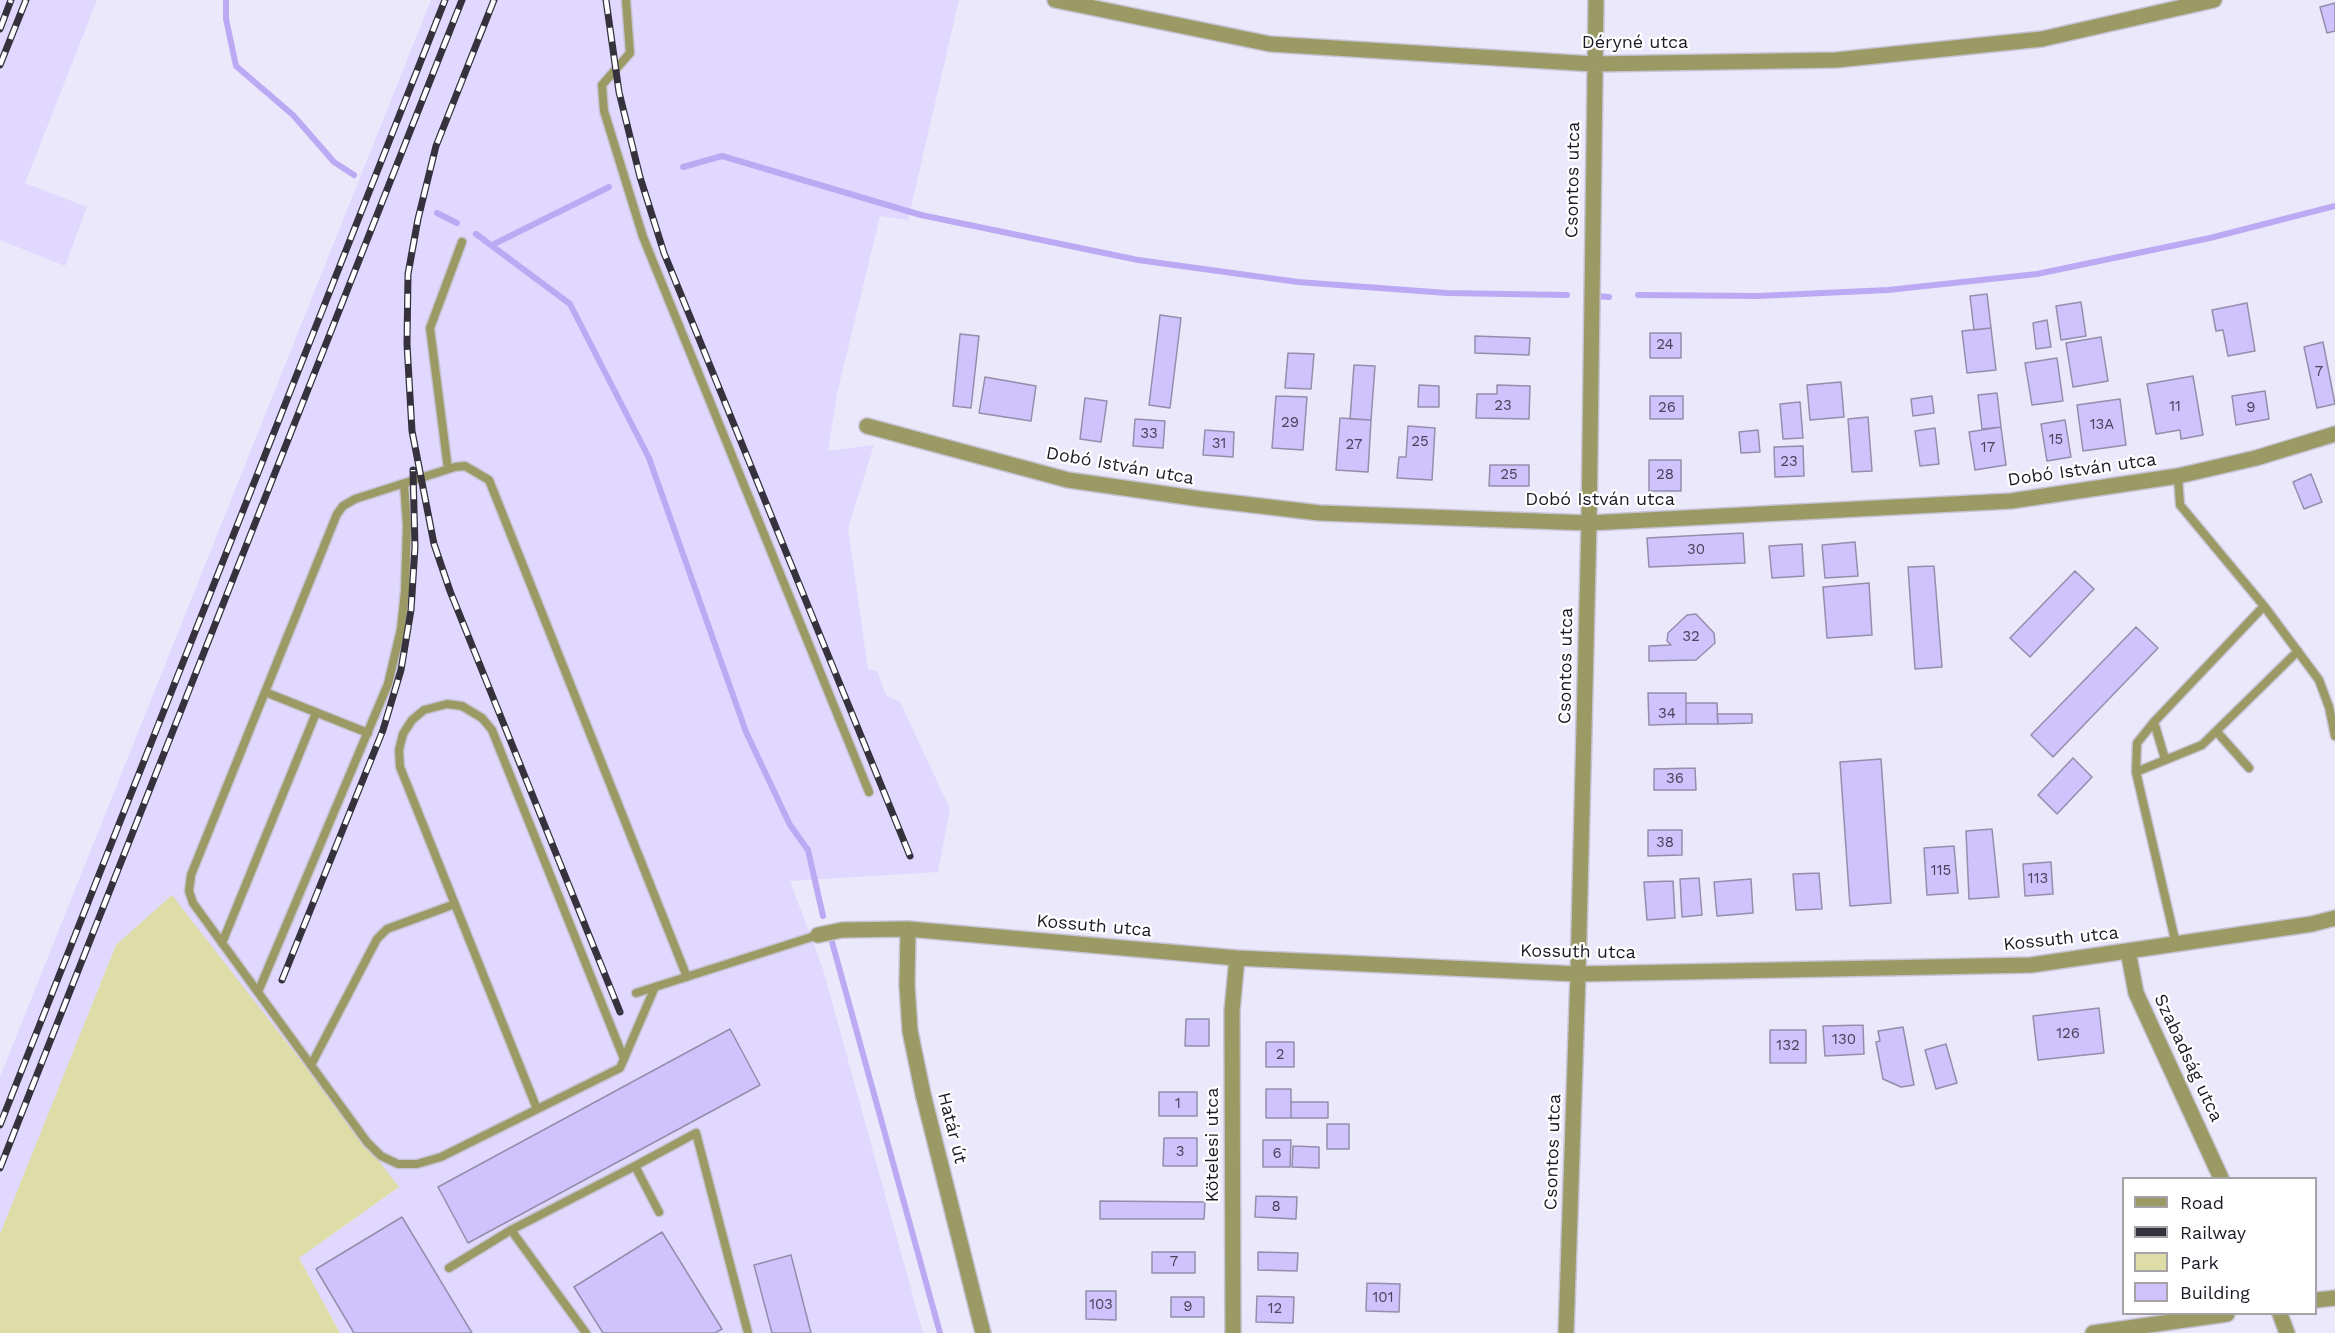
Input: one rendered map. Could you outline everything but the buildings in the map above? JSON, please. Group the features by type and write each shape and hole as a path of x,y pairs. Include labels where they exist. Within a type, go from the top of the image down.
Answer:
{"street":[{"name":"Déryné utca","path":"1055,0 1270,44 1594,64 1836,60 2042,39 2214,0"},
{"name":"Csontos utca","path":"1566,1333 1578,974 1589,523 1596,0"},
{"name":"Dobó István utca","path":"867,426 1068,480 1201,499 1320,513 1589,523 2011,501 2178,476 2256,459 2335,434"},
{"name":"Kossuth utca","path":"818,935 842,930 908,929 1237,958 1578,974 2031,965 2312,924 2335,918"},
{"name":"Határ út","path":"908,929 907,985 910,1031 923,1094 983,1333"},
{"name":"Szabadság utca","path":"2128,951 2136,993 2220,1177"},
{"name":"Kötelesi utca","path":"1233,1333 1232,1011 1237,958"},
{"path":"2317,1300 2335,1298"},
{"path":"2093,1333 2220,1315"},
{"path":"2280,1315 2287,1333"}],"lane":[{"path":"626,0 630,53 601,89 604,111 632,203 643,237 706,397 869,792"},
{"path":"448,469 430,327 462,242"},
{"path":"655,987 620,1068 441,1157 417,1164 398,1164 381,1156 367,1142 193,903 189,891 191,875 337,514 355,499 448,469 465,466 489,480 687,977"},
{"path":"2178,476 2180,505 2265,606 2325,691 2335,736"},
{"path":"258,992 388,684 401,629 407,561 404,484"},
{"path":"2176,944 2136,772 2137,743 2154,722 2265,606"},
{"path":"2136,772 2193,750 2217,732 2298,651"},
{"path":"265,692 368,734"},
{"path":"537,1109 399,758 400,741 412,720 424,710 447,704 470,709 492,730 624,1059"},
{"path":"222,943 316,713"},
{"path":"2154,722 2165,759"},
{"path":"2217,732 2249,768"},
{"path":"311,1065 377,939 387,929 455,904"},
{"path":"636,993 818,935"},
{"path":"449,1269 511,1230 696,1133 748,1333"},
{"path":"635,1166 659,1212"},
{"path":"511,1230 586,1333"}],"shaded area":[{"path":"0,0 97,0 25,183 87,207 65,266 0,240"},
{"path":"431,0 959,0 908,220 880,216 837,394 828,451 874,445 848,528 868,669 877,671 886,695 900,702 950,809 938,872 790,881 823,969 923,1333 340,1333 299,1258 398,1188 116,945 0,1234 0,1077"}],"green space":[{"path":"172,895 399,1187 299,1258 340,1333 0,1333 0,1234 116,945"}],"waterway":[{"path":"226,0 226,19 236,66 293,115 334,162 354,175"},
{"path":"683,167 722,156 921,215 1138,260 1298,282 1447,293 1567,295"},
{"path":"492,245 609,187"},
{"path":"1638,295 1758,296 1888,290 2037,274 2210,238 2335,206"},
{"path":"437,213 457,223"},
{"path":"476,234 570,304 649,458 746,732 790,825 808,850 823,916"},
{"path":"1596,296 1609,297"},
{"path":"832,942 940,1333"}],"railway":[{"path":"0,29 11,0"},
{"path":"0,65 26,0"},
{"path":"0,1125 445,0"},
{"path":"0,1168 462,0"},
{"path":"494,0 436,146 418,219 408,274 407,344 412,431 434,544 450,591 620,1012"},
{"path":"606,0 619,92 640,177 664,253 910,856"},
{"path":"282,980 383,730 401,670 411,610 415,547 413,470"}]}
